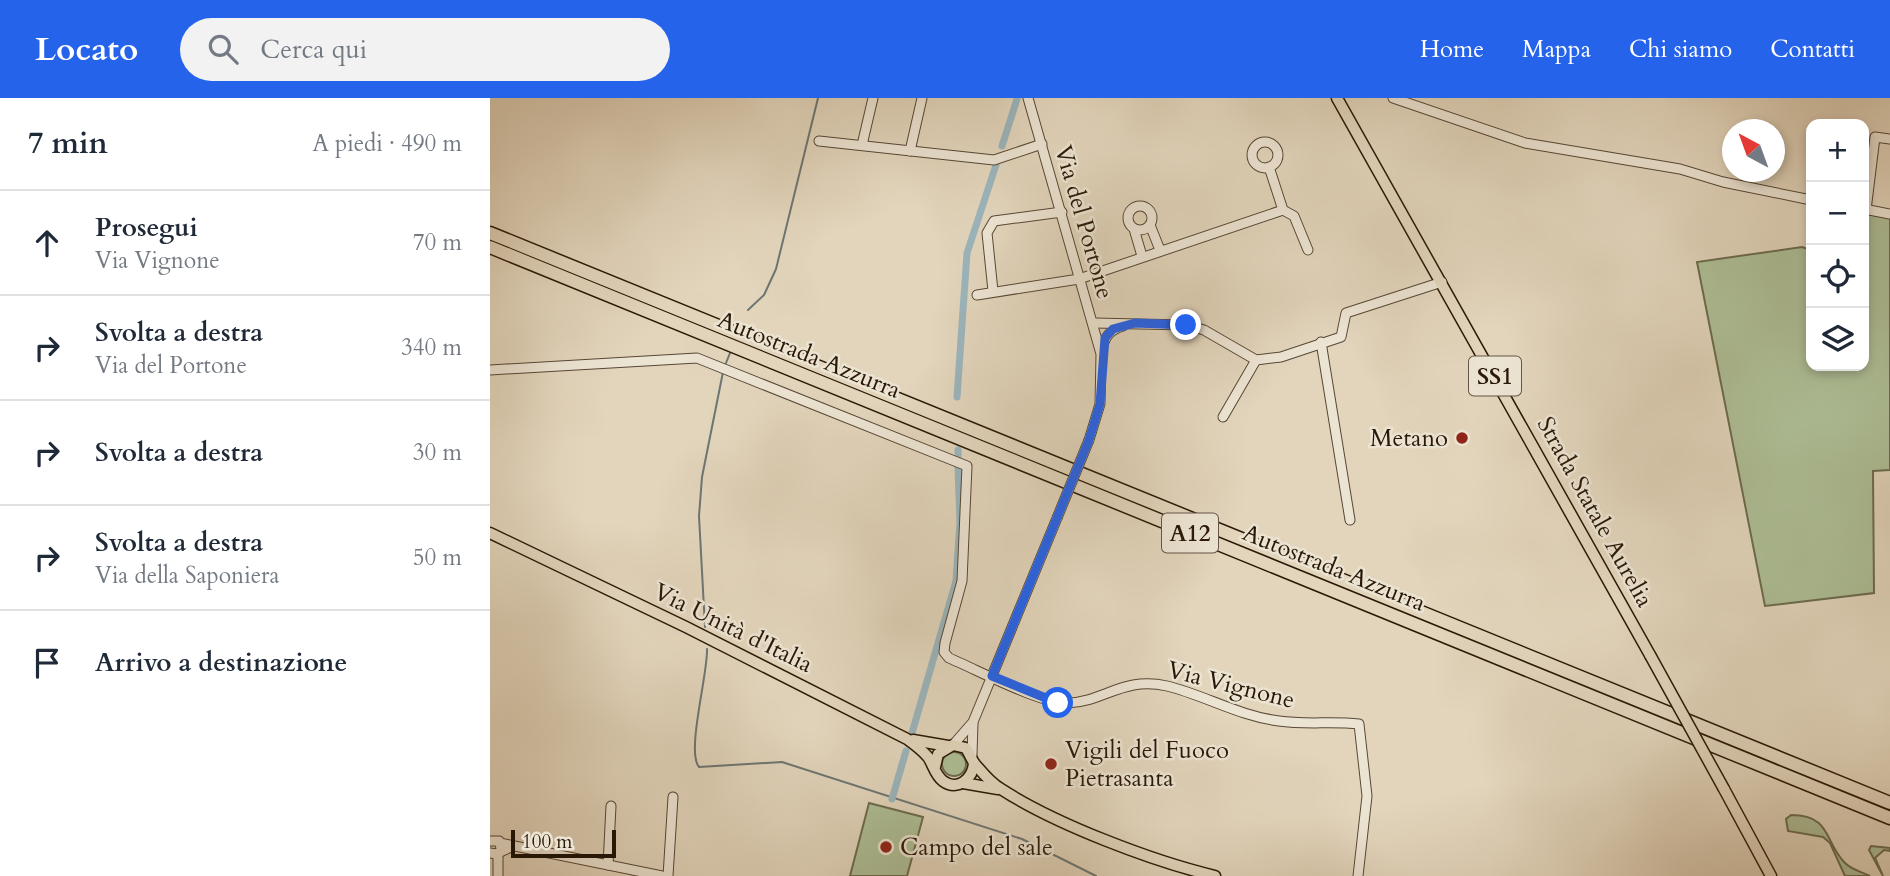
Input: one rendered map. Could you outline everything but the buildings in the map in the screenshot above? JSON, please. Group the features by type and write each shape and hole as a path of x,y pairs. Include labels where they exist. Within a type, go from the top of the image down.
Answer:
{"highway":[{"name":"Autostrada Azzurra","path":"490,233 1890,803"},
{"name":"Autostrada Azzurra","path":"490,247 1890,818"}],"main road":[{"name":"Strada Statale Aurelia","path":"1337,98 1771,876"},
{"path":"490,533 503,542"},
{"path":"490,539 503,542"},
{"name":"Via Unità d'Italia","path":"503,542 686,626 906,738 926,754 934,767"},
{"path":"906,738 927,745 966,748 1001,789"},
{"path":"950,745 937,754 934,767 946,783 1001,789 1109,840 1215,876"},
{"path":"963,783 972,775 973,759"}],"street":[{"path":"862,145 873,98"},
{"path":"910,150 922,98"},
{"name":"Via del Portone","path":"950,745 973,722 1089,440 1100,404 1101,354 1094,323 1028,98"},
{"path":"1393,98 1525,142 1679,169 1723,182 1806,199"},
{"path":"1869,182 1875,137 1890,139"},
{"path":"819,141 994,160 1042,144"},
{"path":"1269,167 1283,210 1294,216 1308,250"},
{"path":"1142,256 1128,215 1138,206 1146,207 1152,213 1150,225 1160,250"},
{"path":"977,295 1079,279 1283,210"},
{"path":"1869,211 1890,214"},
{"path":"993,291 987,233 994,221 1062,212"},
{"path":"1134,229 1141,230 1150,225"},
{"path":"1094,323 1186,325 1204,330 1256,360 1281,358 1340,337 1346,313 1442,282"},
{"path":"1101,354 1105,338 1113,329 1135,323"},
{"path":"1321,342 1350,520"},
{"path":"490,370 697,358 967,466 962,581 944,652 949,658 992,676"},
{"path":"1223,417 1256,360"},
{"name":"Via Vignone","path":"992,676 1058,703 1082,702 1111,689 1146,684 1167,686 1227,708 1278,721 1359,724 1367,796 1358,876"},
{"path":"973,722 973,759"},
{"path":"668,876 673,797"},
{"path":"608,865 611,806"},
{"path":"498,876 494,846 515,846 608,865 618,872 662,876"}],"green space":[{"path":"1869,213 1890,217 1890,470 1873,471 1874,593 1765,606 1697,262 1806,248 1806,371 1869,371"},
{"path":"954,752 963,755 966,764 963,773 954,776 945,773 942,764 945,755"},
{"name":"Campo del sale","path":"869,803 923,817 907,876 850,876"},
{"path":"1791,815 1804,816 1821,825 1845,863 1870,876 1845,876 1830,843 1823,837 1788,831 1786,819"},
{"path":"1871,846 1890,848 1890,851 1884,850 1875,858 1883,876 1869,850"}],"waterway":[{"path":"748,310 764,295 776,269 818,98"},
{"path":"1002,146 1017,99"},
{"path":"957,397 967,253 996,165"},
{"path":"726,363 730,353"},
{"path":"705,627 699,516 702,477 723,372"},
{"path":"958,450 958,458"},
{"path":"912,733 956,581 960,522 958,467"},
{"path":"707,649 695,746 699,767 782,762 1022,839 1096,876"},
{"path":"892,799 906,751"}],"place":[{"name":"Metano","path":"1462,438"},
{"name":"Vigili del Fuoco Pietrasanta","path":"1051,764"},
{"name":"Campo del sale","path":"886,847"}],"route":[{"path":"1058,703 992,676 1089,440 1100,404 1101,354 1105,338 1113,329 1135,323 1186,325"}]}
